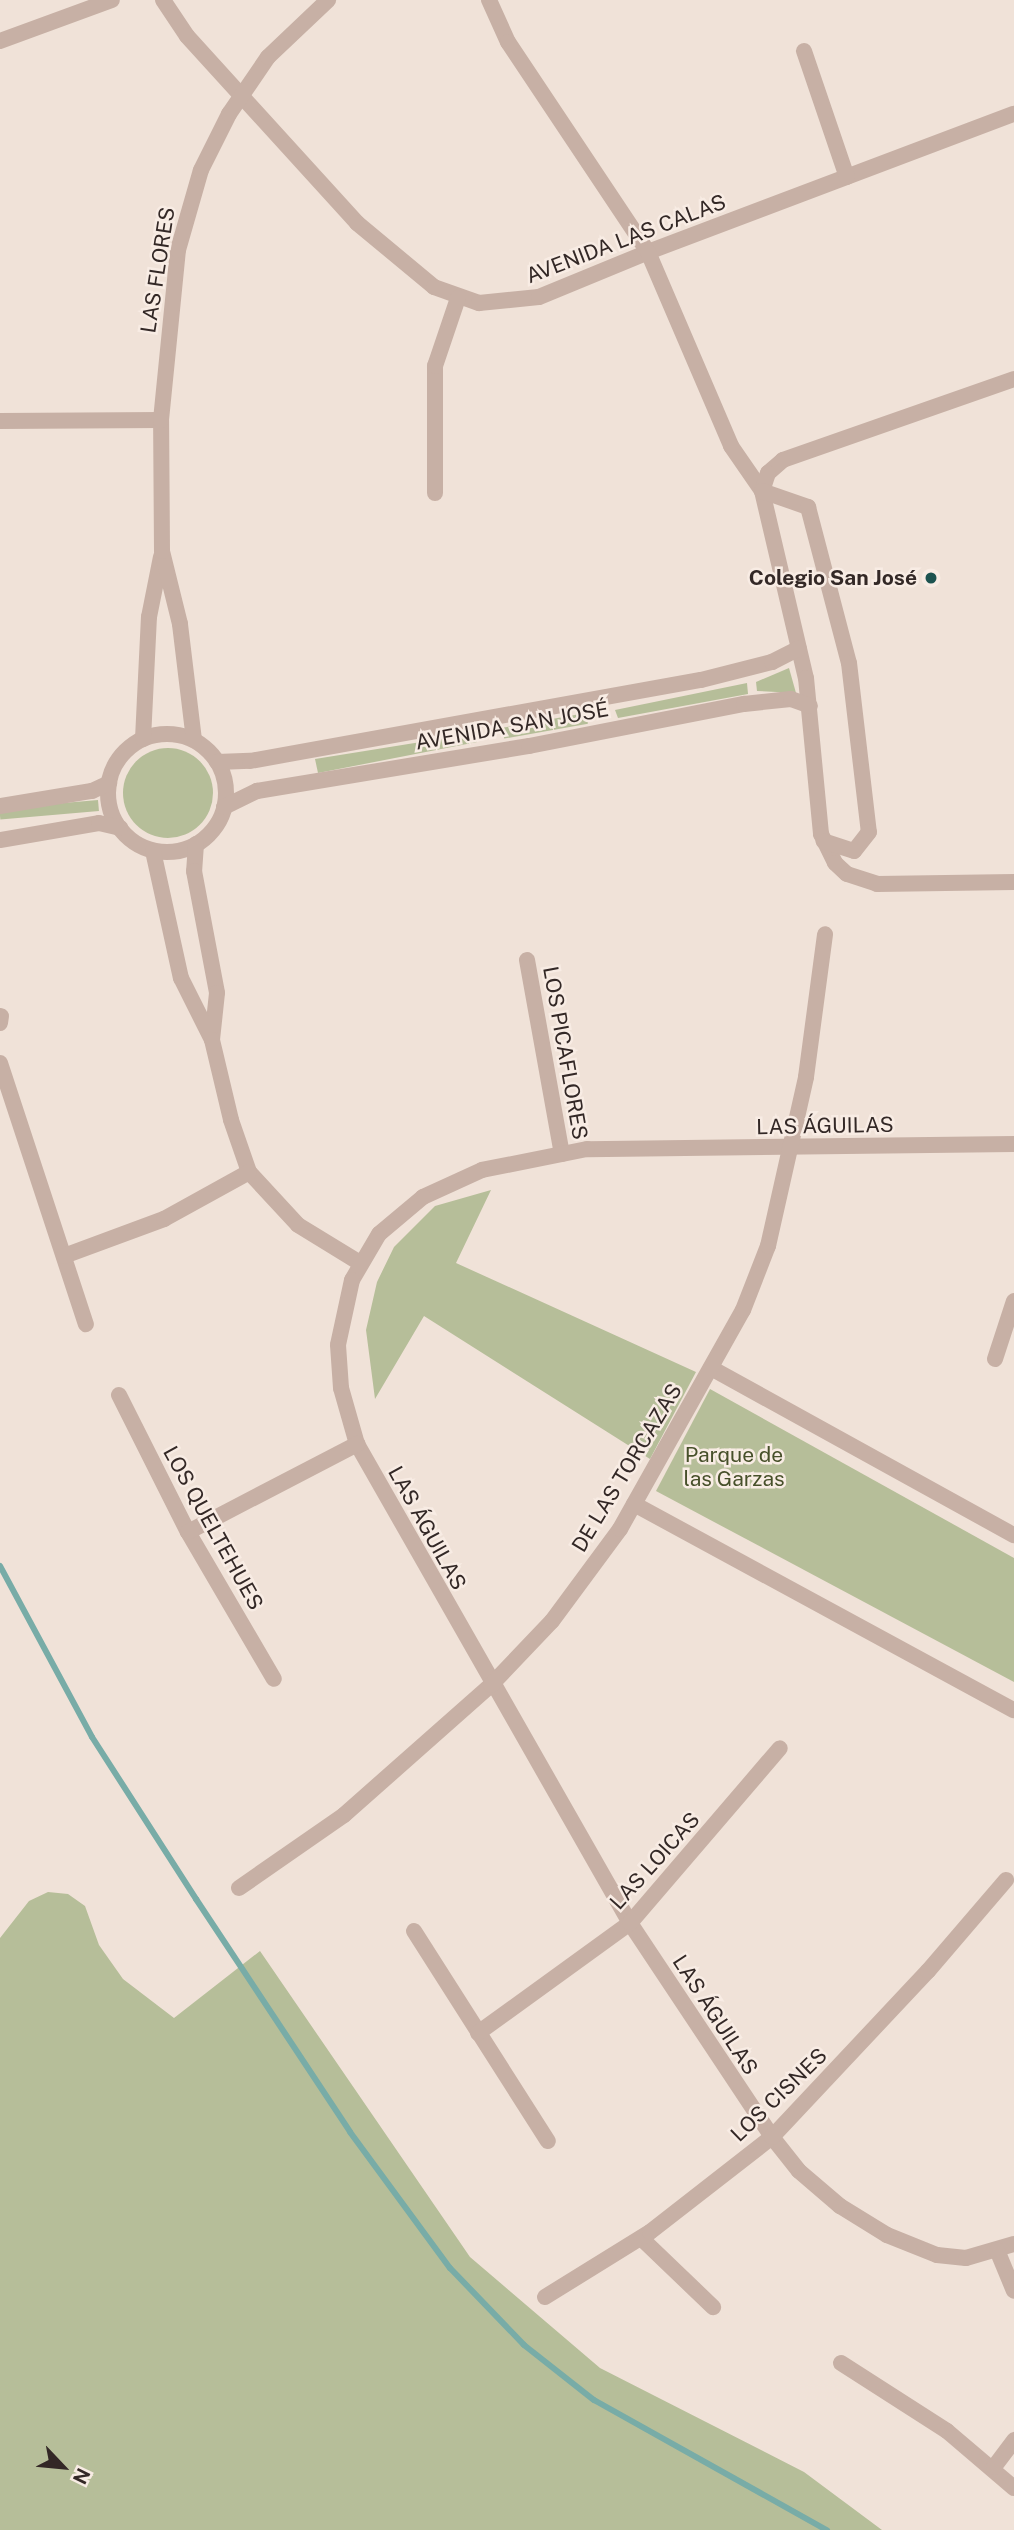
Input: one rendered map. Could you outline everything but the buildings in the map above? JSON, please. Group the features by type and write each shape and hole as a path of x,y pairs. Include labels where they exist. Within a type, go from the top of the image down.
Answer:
{"street":[{"path":"0,41 112,0"},
{"name":"AVENIDA LAS CALAS","path":"163,0 187,36 364,230 418,276 458,298 500,303 539,297 648,252 1014,114"},
{"name":"LAS FLORES","path":"143,739 149,617 162,551 161,420 182,228 201,170 241,95 279,45 328,0"},
{"path":"489,0 508,42 648,252 731,446 762,491 810,706 824,841 843,872 866,882 1014,882"},
{"path":"804,51 846,177"},
{"path":"435,494 435,366 458,298"},
{"path":"762,491 768,473 783,460 1014,379"},
{"path":"0,421 161,420"},
{"path":"762,491 808,507 849,663 869,832 854,852 824,841"},
{"name":"LAS FLORES","path":"162,551 180,624 194,740"},
{"name":"AVENIDA SAN JOSÉ","path":"217,762 250,761 701,680 772,662 799,648"},
{"name":"AVENIDA SAN JOSÉ","path":"224,807 257,790 529,746 744,704 791,699 810,706"},
{"path":"0,840 99,823 120,828 153,850 170,852 196,844 214,828 224,807 225,784 217,762 194,740 169,734 143,739 123,753 109,783 111,811 120,828"},
{"path":"0,806 92,791 109,783"},
{"path":"196,844 194,871 217,993 212,1040"},
{"path":"153,850 181,978 212,1040 231,1120 249,1172 298,1225 360,1263"},
{"name":"DE LAS TORCAZAS","path":"239,1888 344,1815 491,1685 552,1621 634,1504 743,1310 768,1247 792,1147 819,1003 825,934"},
{"name":"LOS PICAFLORES","path":"527,960 562,1154"},
{"path":"0,1063 86,1324"},
{"name":"LAS ÁGUILAS","path":"1014,1144 587,1149 482,1170 433,1191 396,1217 360,1263 343,1310 338,1345 341,1388 356,1444 491,1685 630,1923 772,2137 799,2171 840,2206 887,2235 937,2255 966,2258 1014,2244"},
{"path":"64,1256 164,1219 249,1172"},
{"path":"995,1359 1014,1301"},
{"path":"711,1368 1014,1535"},
{"name":"LOS QUELTEHUES","path":"119,1395 188,1532 274,1679"},
{"path":"188,1532 356,1444"},
{"path":"634,1504 1014,1710"},
{"name":"LAS LOICAS","path":"478,2032 630,1923 780,1748"},
{"name":"LOS CISNES","path":"545,2297 641,2238 772,2137 928,1972 1006,1880"},
{"path":"414,1931 548,2141"},
{"path":"641,2238 713,2307"},
{"path":"997,2250 1014,2291"},
{"path":"841,2363 994,2467 1014,2488"},
{"path":"994,2467 1014,2440"}],"green space":[{"path":"789,668 796,693 757,691 756,682"},
{"path":"747,683 748,694 618,718 615,710"},
{"path":"586,713 588,724 504,739 502,728"},
{"path":"477,733 477,742 318,773 315,759"},
{"path":"168,748 185,752 200,761 209,776 213,793 209,810 200,825 185,834 168,838 151,834 136,825 127,810 123,793 127,776 136,761 151,752"},
{"path":"98,800 99,811 0,820 0,809"},
{"path":"491,1190 456,1263 696,1372 650,1459 424,1316 375,1399 366,1330 377,1282 394,1247 435,1206"},
{"name":"Parque de las Garzas","path":"710,1389 1014,1558 1014,1682 656,1491"},
{"path":"48,1892 68,1894 85,1906 99,1945 123,1979 174,2018 260,1951 470,2257 600,2368 804,2472 882,2530 0,2530 0,1938 29,1901"}],"waterway":[{"path":"0,1566 92,1737 350,2132 450,2268 524,2345 594,2400 827,2530"}],"place":[{"name":"Colegio San José","path":"931,578"}]}
